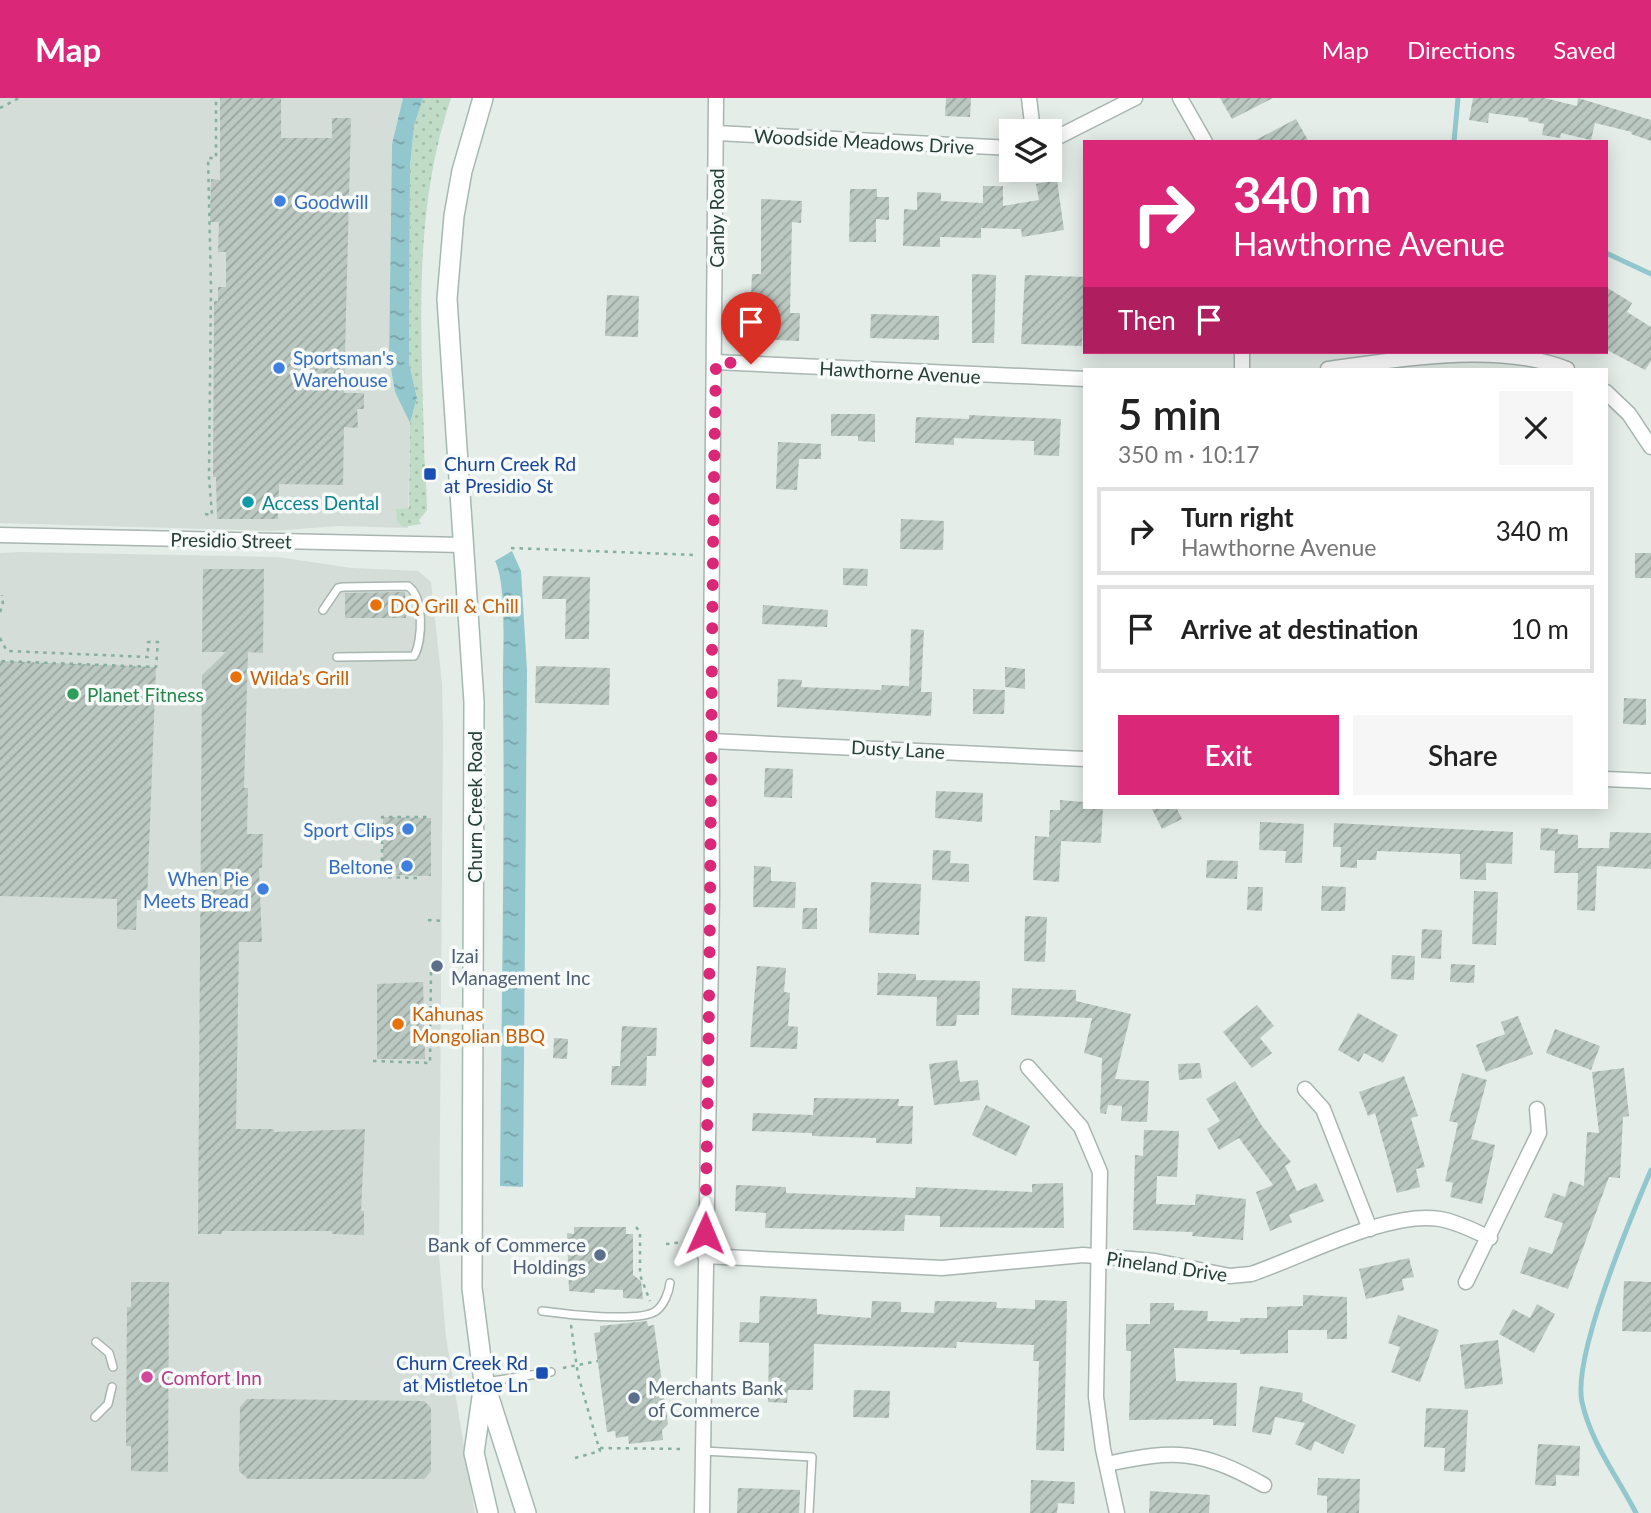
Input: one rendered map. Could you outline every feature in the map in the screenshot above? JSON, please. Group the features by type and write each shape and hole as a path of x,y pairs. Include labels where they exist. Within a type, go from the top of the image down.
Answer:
{"main road":[{"name":"Churn Creek Road","path":"483,98 461,171 447,299 474,702 472,1289 484,1382 526,1513"},
{"path":"484,1382 474,1453 488,1513"}],"street":[{"name":"Canby Road","path":"702,1513 712,895 716,98"},
{"path":"1029,98 1032,119"},
{"path":"1062,135 1135,98"},
{"path":"1180,98 1204,140"},
{"name":"Woodside Meadows Drive","path":"717,133 999,147"},
{"path":"1342,368 1474,356 1530,359 1563,368"},
{"name":"Hawthorne Avenue","path":"716,362 1083,379"},
{"path":"1608,395 1629,414 1651,447"},
{"name":"Presidio Street","path":"0,535 463,545"},
{"name":"Dusty Lane","path":"711,741 1083,758"},
{"path":"1608,779 1651,781"},
{"path":"1028,1067 1074,1118 1097,1161 1100,1187 1096,1397 1117,1513"},
{"path":"1306,1089 1323,1109 1370,1229"},
{"path":"1466,1282 1490,1238 1539,1133 1537,1109"},
{"name":"Pineland Drive","path":"705,1256 942,1268 1098,1256 1155,1261 1214,1274 1242,1276 1390,1222 1428,1218 1456,1223 1490,1238"},
{"path":"1107,1464 1151,1454 1199,1456 1264,1485"}],"lane":[{"path":"323,610 338,589 344,587 408,586 418,598 419,632 414,656 337,657"},
{"path":"542,1311 582,1317 651,1313 664,1301 670,1283"},
{"path":"96,1342 109,1353 113,1367"},
{"path":"484,1382 551,1372"},
{"path":"95,1417 108,1404 113,1387"},
{"path":"703,1451 812,1457 809,1513"}],"path":[{"path":"0,108 19,98"},
{"path":"205,514 212,515 209,477 211,287 208,158 216,158 216,98"},
{"path":"511,548 696,555"},
{"path":"0,611 3,604 2,595"},
{"path":"0,638 7,651 148,657 148,642 158,642 156,667 0,661 0,666"},
{"path":"417,878 382,877 382,817 428,817"},
{"path":"428,920 443,921"},
{"path":"373,1061 430,1063 431,970"},
{"path":"636,1227 640,1232 640,1275 652,1304"},
{"path":"666,1244 685,1242"},
{"path":"571,1322 577,1365 600,1448"},
{"path":"563,1367 598,1361"},
{"path":"600,1448 683,1449"},
{"path":"575,1458 600,1451 600,1448"}],"shaded area":[{"path":"0,98 403,98 392,144 389,358 395,392 410,423 408,528 339,526 272,531 0,523"},
{"path":"0,553 277,557 352,568 418,571 431,582 442,684 443,732 439,1256 446,1337 475,1513 0,1513"}],"green space":[{"path":"423,98 451,98 430,183 422,268 427,510 419,520 421,524 403,527 397,521 396,509 409,508 410,423 417,398 409,363 410,167 414,126"}],"water":[{"path":"403,98 423,98 414,126 410,167 409,363 417,398 410,423 395,392 389,358 392,144"},
{"path":"512,551 521,571 527,670 523,1187 500,1186 504,625 502,588 495,561"}],"building":[{"path":"220,98 281,98 281,138 332,138 332,118 351,118 344,393 364,393 364,409 357,409 358,428 344,427 343,485 279,484 278,519 217,519 216,477 213,477 214,301 218,301 218,287 226,287 226,252 218,252 219,222 210,222 211,179 220,180"},
{"path":"946,98 971,98 970,117 945,116"},
{"path":"1220,98 1273,98 1232,119"},
{"path":"1473,98 1544,98 1577,106 1578,98 1651,120 1651,141 1631,134 1632,132 1595,123 1591,140 1561,133 1560,138 1542,135 1544,124 1528,121 1528,118 1489,113 1488,123 1469,120"},
{"path":"1296,119 1308,140 1256,140"},
{"path":"1057,182 1064,230 1022,237 1021,229 981,228 981,238 940,237 940,247 903,246 904,209 917,210 917,192 941,193 941,201 983,203 983,186 1003,186 1003,206 1039,200 1036,184"},
{"path":"850,189 877,189 877,197 889,197 889,220 876,219 876,242 849,242"},
{"path":"761,199 802,201 801,223 792,222 790,313 800,313 799,341 749,339 752,274 761,274"},
{"path":"972,274 996,275 994,343 972,343"},
{"path":"1025,275 1083,277 1082,346 1021,344"},
{"path":"1608,288 1632,303 1627,312 1651,327 1651,361 1645,370 1608,351"},
{"path":"607,295 639,296 638,337 605,336"},
{"path":"871,314 939,316 939,340 870,338"},
{"path":"831,414 875,414 875,442 858,441 858,436 831,436"},
{"path":"969,415 1061,419 1059,456 1034,455 1034,441 954,438 954,445 915,443 916,417 969,419"},
{"path":"778,442 821,444 821,459 799,459 797,490 776,489"},
{"path":"901,519 944,521 943,550 900,549"},
{"path":"1635,553 1651,553 1651,578 1635,578"},
{"path":"843,568 868,569 867,586 843,585"},
{"path":"203,569 264,569 263,653 248,652 244,788 248,788 247,834 263,834 262,868 259,868 262,942 239,942 236,1129 274,1129 274,1132 365,1129 361,1211 364,1211 364,1235 332,1234 332,1231 222,1231 222,1234 198,1234 202,675 226,652 202,652"},
{"path":"543,576 590,577 589,639 565,639 566,599 542,599"},
{"name":"DQ Grill & Chill","path":"405,592 406,618 345,618 345,593"},
{"path":"763,605 828,610 827,627 762,624"},
{"path":"911,629 924,630 921,692 932,692 931,716 777,707 778,679 802,680 801,687 881,690 882,685 909,686"},
{"path":"0,661 156,667 147,900 137,900 136,930 117,929 117,899 0,896"},
{"path":"536,666 610,668 609,705 535,703"},
{"path":"1005,667 1025,669 1025,689 1005,687"},
{"path":"973,689 1005,690 1004,714 973,714"},
{"path":"1624,698 1646,699 1646,725 1623,724"},
{"path":"765,768 793,769 792,798 764,797"},
{"path":"936,791 983,793 982,822 935,818"},
{"path":"1060,800 1083,802 1083,809 1103,809 1101,843 1061,841 1059,882 1033,880 1035,836 1049,837 1050,810 1060,810"},
{"path":"1152,809 1177,809 1182,819 1162,829"},
{"path":"383,817 431,818 431,876 383,875"},
{"path":"1260,822 1304,824 1302,863 1285,863 1286,851 1259,850"},
{"path":"1334,823 1513,832 1512,864 1486,863 1486,880 1460,879 1460,854 1377,851 1376,860 1357,860 1357,868 1340,867 1341,847 1333,847"},
{"path":"1541,828 1558,829 1558,834 1578,835 1578,848 1609,848 1610,832 1651,833 1651,869 1597,866 1595,911 1577,910 1578,873 1554,873 1555,851 1540,850"},
{"path":"933,850 951,851 950,863 969,864 969,882 932,880"},
{"path":"1207,860 1238,861 1237,879 1206,878"},
{"path":"754,866 771,867 771,881 796,882 795,908 753,907"},
{"path":"871,882 921,884 919,935 869,933"},
{"path":"1322,886 1346,887 1345,911 1321,911"},
{"path":"1248,887 1263,887 1262,911 1247,910"},
{"path":"1474,891 1498,892 1496,945 1472,944"},
{"path":"803,908 817,908 817,929 802,929"},
{"path":"1025,916 1047,917 1045,962 1024,961"},
{"path":"1422,929 1442,930 1441,959 1421,958"},
{"path":"1392,955 1415,956 1414,980 1391,979"},
{"path":"1451,964 1475,965 1474,983 1450,982"},
{"path":"757,966 786,968 784,992 790,993 788,1026 798,1027 797,1049 750,1047"},
{"path":"878,973 916,974 916,980 980,981 979,1015 957,1015 956,1026 936,1026 937,997 877,995"},
{"name":"Kahunas Mongolian BBQ","path":"423,982 425,1059 377,1059 377,984"},
{"path":"1012,988 1076,990 1076,1001 1131,1014 1115,1079 1149,1081 1147,1122 1121,1121 1122,1106 1108,1105 1106,1114 1100,1113 1102,1058 1084,1053 1092,1018 1011,1015"},
{"path":"1257,1005 1274,1026 1260,1038 1272,1053 1252,1068 1223,1032"},
{"path":"1358,1013 1398,1035 1383,1063 1364,1053 1359,1062 1338,1050"},
{"path":"1518,1016 1533,1054 1486,1072 1476,1045 1505,1034 1501,1022"},
{"path":"622,1026 657,1028 656,1056 647,1056 646,1086 611,1085 612,1066 620,1066"},
{"path":"1555,1029 1600,1046 1591,1070 1546,1053"},
{"path":"554,1038 568,1039 567,1059 553,1058"},
{"path":"957,1060 960,1082 978,1080 980,1100 934,1105 929,1064"},
{"path":"1200,1063 1202,1078 1179,1080 1178,1064"},
{"path":"1624,1068 1629,1116 1623,1117 1620,1178 1609,1177 1568,1289 1520,1273 1529,1247 1552,1254 1563,1223 1544,1217 1553,1193 1565,1197 1570,1181 1584,1186 1587,1132 1599,1133 1592,1072"},
{"path":"1462,1073 1487,1080 1471,1139 1495,1145 1482,1204 1450,1197 1453,1183 1445,1181 1458,1123 1449,1121"},
{"path":"1404,1076 1418,1116 1411,1118 1425,1167 1416,1169 1420,1187 1397,1193 1375,1113 1368,1116 1359,1092"},
{"path":"1235,1081 1262,1126 1291,1162 1285,1166 1297,1191 1316,1183 1324,1201 1289,1215 1292,1222 1270,1231 1256,1192 1273,1185 1239,1138 1219,1150 1207,1129 1220,1121 1206,1099"},
{"path":"814,1098 899,1099 898,1106 913,1106 912,1144 876,1143 876,1138 752,1131 753,1113 813,1115"},
{"path":"986,1105 1030,1126 1016,1156 972,1135"},
{"path":"1144,1130 1179,1131 1177,1177 1157,1176 1156,1204 1195,1205 1196,1194 1246,1199 1243,1240 1192,1236 1193,1232 1133,1230 1135,1155 1143,1156"},
{"path":"1063,1183 1064,1228 940,1227 940,1216 905,1215 904,1231 765,1228 766,1213 735,1211 736,1185 786,1187 786,1193 915,1198 916,1187 1032,1192 1032,1184"},
{"name":"Bank of Commerce Holdings","path":"574,1227 626,1227 626,1234 633,1234 633,1275 641,1281 643,1299 623,1298 623,1290 595,1289 595,1293 569,1291 567,1233 574,1234"},
{"path":"1409,1258 1414,1277 1402,1279 1404,1290 1366,1299 1359,1269"},
{"path":"1624,1281 1651,1282 1651,1332 1622,1331"},
{"name":"Comfort Inn","path":"131,1282 169,1282 168,1472 131,1471 131,1446 126,1446 127,1307 131,1307"},
{"path":"1303,1295 1347,1297 1347,1339 1327,1339 1327,1330 1288,1330 1288,1353 1240,1354 1240,1350 1174,1348 1176,1381 1237,1383 1236,1426 1213,1425 1213,1419 1129,1420 1131,1351 1126,1351 1126,1324 1150,1324 1150,1303 1174,1303 1174,1310 1208,1311 1207,1321 1240,1322 1240,1318 1267,1318 1267,1307 1303,1306"},
{"path":"760,1296 817,1299 817,1314 871,1318 872,1301 901,1302 901,1312 934,1313 935,1301 997,1302 996,1308 1035,1309 1035,1300 1067,1301 1064,1451 1036,1450 1039,1361 1033,1361 1034,1345 957,1342 956,1348 814,1344 813,1390 788,1390 787,1403 768,1402 769,1343 739,1342 740,1322 759,1323"},
{"path":"1537,1304 1555,1314 1534,1353 1499,1334 1513,1309 1530,1318"},
{"path":"1398,1315 1439,1330 1420,1382 1391,1372 1400,1347 1388,1343"},
{"name":"Merchants Bank of Commerce","path":"647,1321 648,1326 654,1325 668,1424 662,1430 663,1440 629,1444 628,1436 616,1438 615,1431 607,1432 594,1333 600,1332 600,1326"},
{"path":"1498,1340 1503,1384 1465,1389 1460,1345"},
{"path":"1260,1386 1303,1393 1302,1401 1356,1425 1343,1454 1315,1441 1311,1451 1295,1444 1305,1423 1275,1417 1271,1435 1252,1432"},
{"path":"854,1390 890,1391 889,1418 853,1417"},
{"path":"247,1399 424,1401 431,1408 431,1471 424,1479 248,1479 239,1471 240,1407"},
{"path":"1426,1408 1468,1410 1465,1472 1444,1471 1445,1448 1424,1447"},
{"path":"1538,1444 1580,1446 1579,1476 1556,1475 1556,1486 1535,1485"},
{"path":"1318,1478 1360,1479 1359,1513 1327,1513 1327,1496 1317,1495"},
{"path":"1031,1480 1075,1482 1074,1504 1058,1503 1057,1513 1030,1513"},
{"path":"738,1488 800,1490 799,1513 737,1513"},
{"path":"1150,1491 1210,1495 1209,1513 1149,1513"}],"waterway":[{"path":"1454,140 1458,98"},
{"path":"1608,254 1651,274"},
{"path":"1636,1513 1605,1459 1586,1417 1581,1381 1605,1286 1651,1170"}],"place":[{"name":"Goodwill","path":"280,201"},
{"name":"Sportsman's Warehouse","path":"279,368"},
{"name":"Churn Creek Rd at Presidio St","path":"430,474"},
{"name":"Access Dental","path":"248,502"},
{"name":"DQ Grill & Chill","path":"376,605"},
{"name":"Wilda’s Grill","path":"236,677"},
{"name":"Planet Fitness","path":"73,694"},
{"name":"Sport Clips","path":"408,829"},
{"name":"Beltone","path":"407,866"},
{"name":"When Pie Meets Bread","path":"263,889"},
{"name":"Izai Management Inc","path":"437,966"},
{"name":"Kahunas Mongolian BBQ","path":"398,1024"},
{"name":"Bank of Commerce Holdings","path":"600,1255"},
{"name":"Churn Creek Rd at Mistletoe Ln","path":"542,1373"},
{"name":"Comfort Inn","path":"147,1377"},
{"name":"Merchants Bank of Commerce","path":"634,1398"}],"route":[{"path":"705,1233 712,895 710,660 716,362 751,364"}]}
